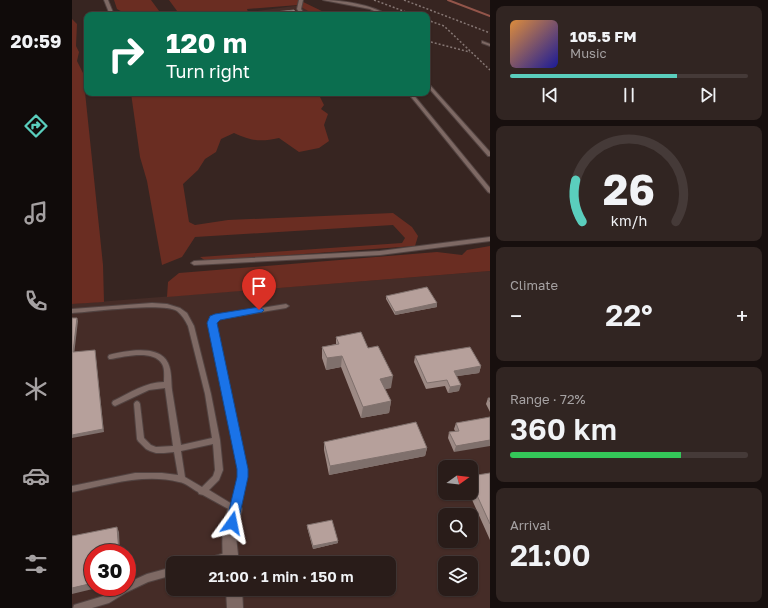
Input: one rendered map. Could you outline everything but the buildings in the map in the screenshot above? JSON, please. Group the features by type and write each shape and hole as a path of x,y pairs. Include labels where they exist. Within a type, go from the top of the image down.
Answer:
{"street":[{"path":"231,556 229,537 235,509"},
{"path":"234,596 235,608"}],"lane":[{"path":"106,0 111,12"},
{"path":"301,0 299,9 301,12"},
{"path":"325,0 371,8 380,12"},
{"path":"483,42 490,45"},
{"path":"430,87 490,155"},
{"path":"412,96 490,191"},
{"path":"194,263 380,253 490,239"},
{"path":"72,311 152,305 167,306 178,309 185,315 191,326 208,394 216,440 219,470 216,478 202,492"},
{"path":"72,489 135,476 162,476 182,479 202,492 235,509 243,477 212,323 214,319 218,317 286,306"},
{"path":"111,357 136,353 151,354 160,357 165,363 182,479"},
{"path":"115,403 150,385 168,385"},
{"path":"137,404 141,439 150,448 159,450 216,440"},
{"path":"77,608 109,599 124,589 147,578 166,573"}],"path":[{"path":"374,0 406,12"},
{"path":"404,0 490,33"},
{"path":"430,21 444,26 490,70"},
{"path":"430,41 471,52"}],"shaded area":[{"path":"114,0 151,0 160,12 122,12 117,9"},
{"path":"169,0 299,0 324,12 310,12 298,5 247,9 248,12 178,12"},
{"path":"294,6 308,6 313,12 251,12"},
{"path":"72,19 77,24 76,46 79,52 77,61 83,73 84,96 85,96 103,265 104,302 72,304"},
{"path":"131,96 320,96 324,105 321,109 328,114 324,125 329,141 319,148 299,152 279,138 256,140 234,133 221,139 216,152 205,159 198,170 183,184 189,222 195,225 228,220 393,213 412,227 418,236 415,246 206,261 200,257 402,243 405,238 393,225 195,237 182,257 162,265 147,181 140,157"},
{"path":"490,246 490,271 167,297 168,282 179,273 437,252 462,255 467,250"},
{"path":"490,271 490,608 72,608 72,304"}],"waterway":[{"path":"448,0 490,16"}],"route":[{"path":"232,523 243,477 212,323 214,319 218,317 259,310"}]}
